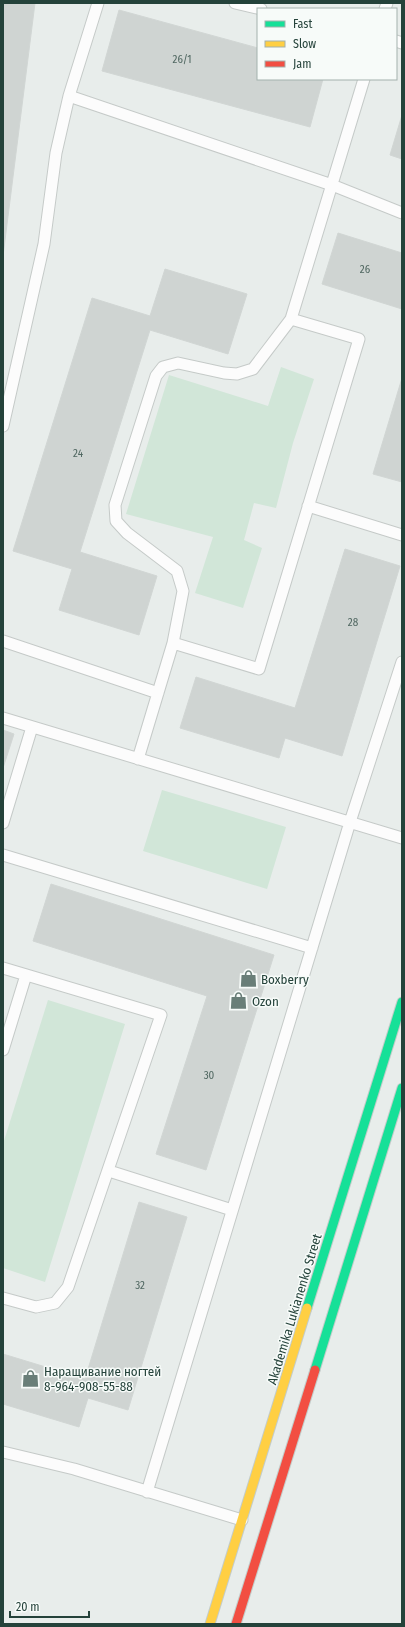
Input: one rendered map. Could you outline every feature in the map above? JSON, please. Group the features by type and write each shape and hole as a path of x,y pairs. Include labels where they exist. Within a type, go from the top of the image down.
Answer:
{"highway":[{"name":"Akademika Lukianenko Street","path":"210,1624 402,1002"},
{"path":"236,1624 402,1088"}],"lane":[{"path":"3,426 44,244 56,153 69,96 98,3"},
{"path":"235,3 257,8"},
{"path":"138,759 173,643 183,591 177,571 127,533 116,521 115,505 156,376 163,367 178,363 224,373 237,374 253,369 291,319 364,80"},
{"path":"69,96 332,185 402,213"},
{"path":"173,643 259,669 359,339 291,319"},
{"path":"308,506 402,535"},
{"path":"3,641 158,694"},
{"path":"147,1492 350,822 402,662"},
{"path":"3,718 402,838"},
{"path":"3,823 32,727"},
{"path":"3,855 312,948"},
{"path":"3,968 161,1015 109,1171 68,1287 55,1303 36,1307 3,1298"},
{"path":"3,1050 26,975"},
{"path":"109,1171 232,1210"},
{"path":"3,1452 74,1469 242,1520"}],"green space":[{"path":"281,367 314,379 293,443 276,508 254,503 244,540 262,548 243,608 195,593 213,537 126,514 169,375 268,406"},
{"path":"162,790 286,827 267,889 143,851"},
{"path":"48,1000 125,1024 45,1282 3,1268 3,1144"}],"building":[{"path":"3,3 35,3 3,256"},
{"path":"119,10 257,48 257,80 323,80 310,127 102,71"},
{"path":"402,115 402,159 390,155"},
{"path":"338,233 402,253 402,309 322,284"},
{"path":"165,269 247,294 228,354 150,330 80,552 157,576 139,635 59,610 72,569 13,551 92,298 150,316"},
{"path":"402,378 402,482 373,474"},
{"path":"345,549 400,566 342,756 285,738 279,758 180,728 196,677 295,708"},
{"path":"3,730 14,734 3,768"},
{"path":"51,884 274,955 206,1170 156,1154 207,996 33,941"},
{"path":"139,1202 187,1217 128,1410 88,1398 79,1427 3,1404 3,1354 85,1379"}],"traffic: fast":[{"path":"307,1308 402,1002"},
{"path":"315,1370 402,1088"}],"traffic: slow":[{"path":"210,1624 307,1308"}],"traffic: jam":[{"path":"236,1624 315,1370"}],"place":[{"name":"Boxberry","path":"248,979"},
{"name":"Ozon","path":"239,1001"},
{"name":"Наращивание ногтей 8-964-908-55-88","path":"31,1378"}]}
